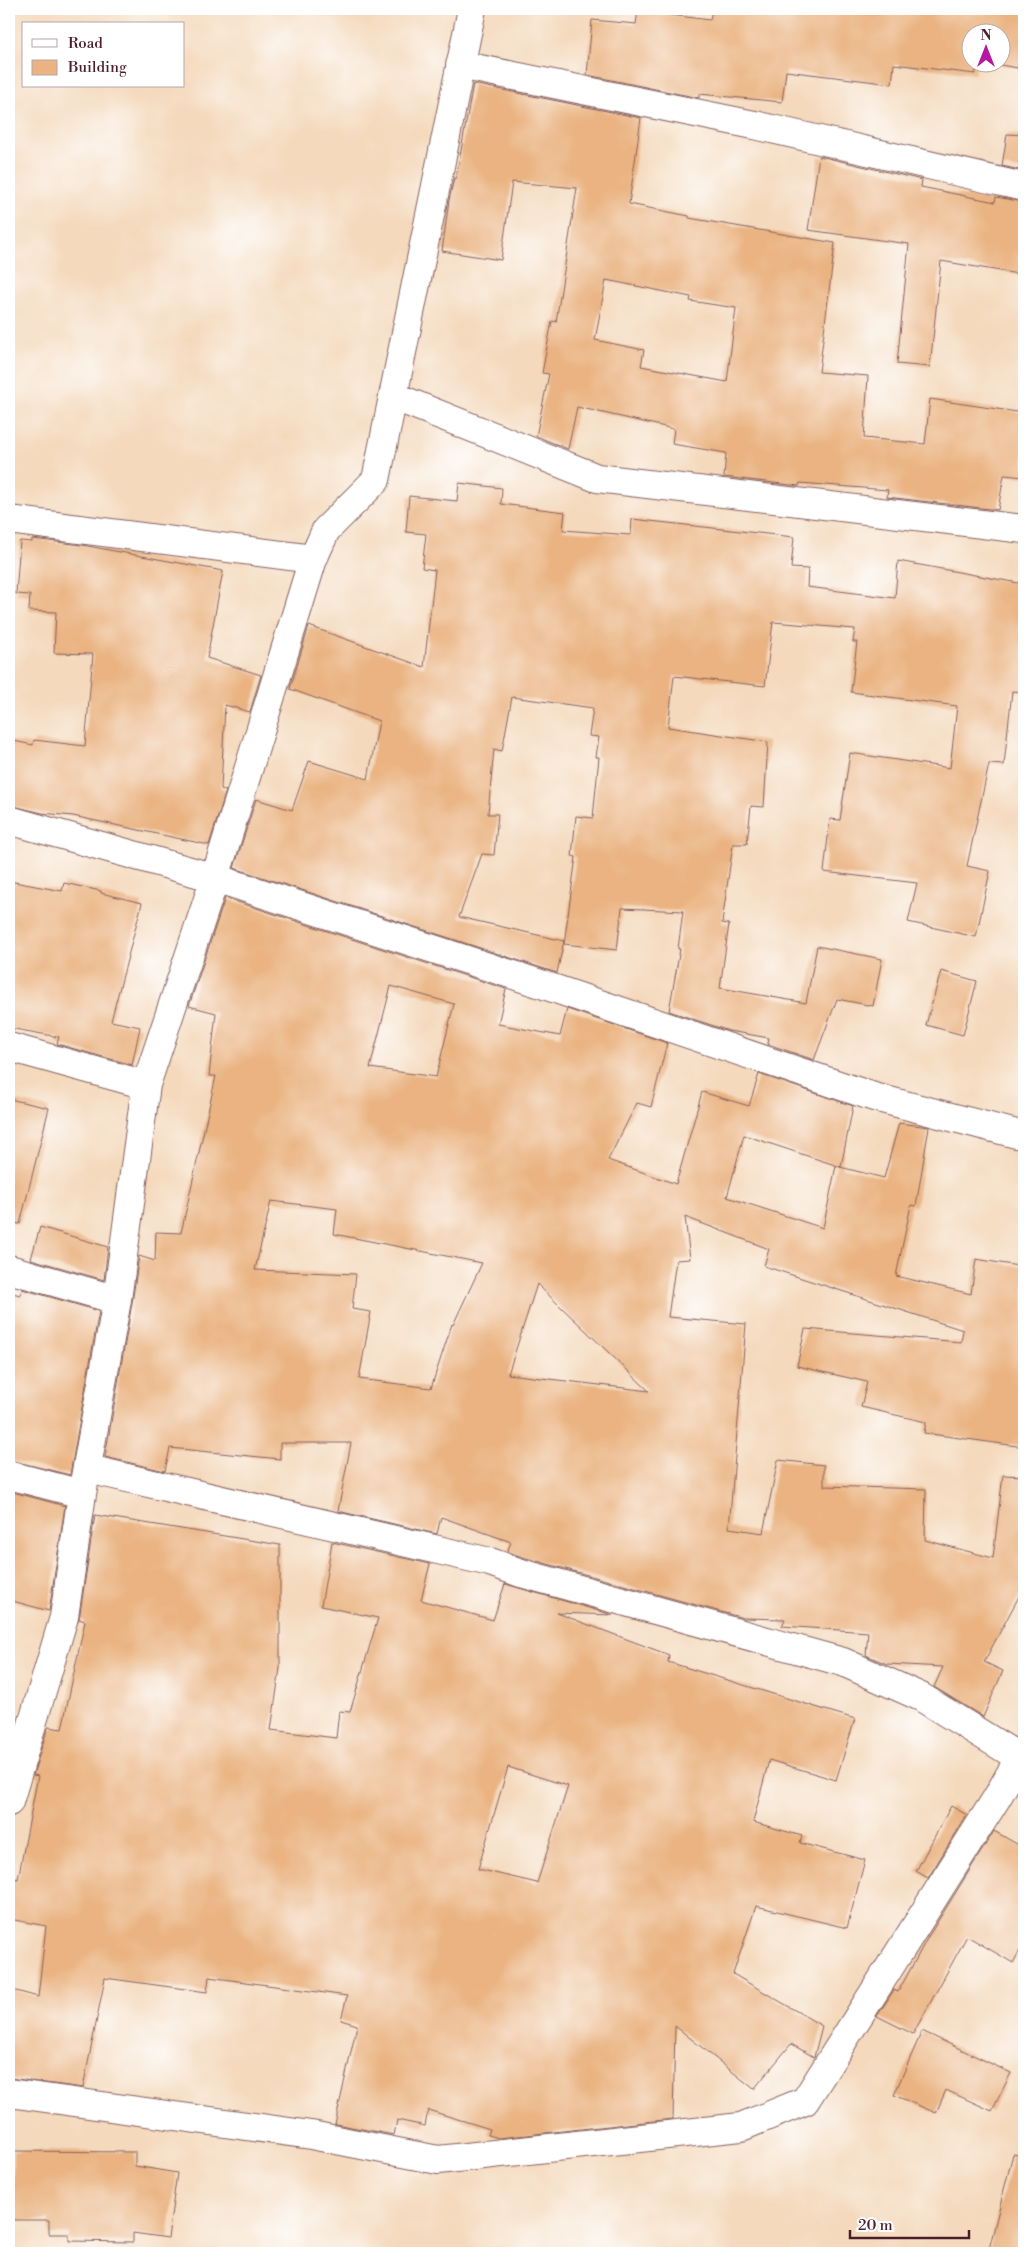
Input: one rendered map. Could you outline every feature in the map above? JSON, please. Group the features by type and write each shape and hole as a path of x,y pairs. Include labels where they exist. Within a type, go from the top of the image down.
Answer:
{"street":[{"path":"9,1802 64,1617 85,1482 117,1300 146,1085 215,878 313,559 326,530 376,480 472,9"},
{"path":"460,65 760,126 1024,187"},
{"path":"393,396 597,478 1024,529"},
{"path":"9,520 313,559"},
{"path":"9,820 215,878 538,982 874,1098 1024,1136"},
{"path":"9,1047 146,1085"},
{"path":"9,1269 117,1300"},
{"path":"9,1475 85,1482 490,1562 521,1573 843,1662 921,1697 1022,1754 998,1796 805,2102 741,2127 438,2160 311,2134 9,2093"}],"building":[{"path":"712,9 1024,9 1024,69 1010,67 1010,22 960,22 960,72 975,72 975,74 894,64 892,84 786,71 782,102 699,94 699,98 587,75 592,20 636,24 638,11 710,20"},
{"path":"473,84 641,118 629,204 689,216 689,218 835,243 819,372 868,376 864,438 925,444 930,399 1024,413 1024,477 1004,475 998,510 887,497 888,490 800,483 799,486 724,477 726,453 672,444 674,429 577,407 568,449 536,436 549,374 542,373 552,321 556,322 577,188 512,182 501,260 442,251 449,200 454,178 456,178","holes":["606,280 691,297 690,301 736,308 727,382 641,366 644,350 595,340"]},
{"path":"1007,134 1024,135 1024,171 1002,166"},
{"path":"819,156 922,180 921,187 995,202 996,197 1024,202 1024,275 941,261 930,367 897,364 909,244 808,230"},
{"path":"459,483 502,488 501,504 565,512 563,530 631,535 632,519 794,537 791,568 808,569 807,587 895,598 898,561 1024,584 1024,692 1012,691 1004,765 989,764 967,866 990,871 976,937 908,922 917,883 824,872 830,819 840,820 850,753 950,768 957,706 851,692 857,642 853,642 855,629 773,622 765,686 674,676 668,727 768,742 764,807 751,806 747,844 733,844 722,923 729,924 720,988 806,1003 817,946 882,959 873,1006 837,999 814,1060 768,1044 769,1038 729,1031 669,1011 680,949 678,949 683,911 622,908 617,950 564,944 576,857 572,856 576,816 593,818 599,757 596,757 599,737 589,736 593,708 512,697 502,751 494,749 488,814 498,814 494,855 482,854 459,917 564,941 557,973 234,868 256,799 292,810 309,761 368,779 379,721 290,689 309,626 424,667 435,570 422,568 426,534 406,532 409,496 457,501"},
{"path":"32,539 82,545 223,571 207,658 261,675 250,712 225,705 221,789 226,791 209,845 73,816 42,813 9,805 9,740 33,745 34,740 85,746 93,654 54,653 56,612 29,611 30,595 16,594 20,541 32,542"},
{"path":"9,881 62,891 64,883 142,903 111,1021 140,1027 132,1065 57,1044 59,1037 9,1028"},
{"path":"225,898 506,989 498,1024 560,1036 567,1009 667,1043 651,1107 637,1103 608,1160 676,1184 702,1092 749,1106 759,1074 853,1106 841,1167 744,1135 727,1197 823,1228 836,1166 884,1178 899,1123 929,1127 916,1206 911,1205 896,1276 971,1294 976,1259 1024,1267 1024,1447 924,1433 926,1422 861,1407 867,1382 797,1366 805,1329 961,1342 963,1330 764,1266 769,1249 685,1217 690,1259 676,1260 668,1317 746,1324 729,1528 763,1533 778,1460 824,1465 824,1486 926,1489 925,1540 993,1558 1003,1475 1024,1476 1024,1587 984,1662 1003,1671 983,1717 934,1687 943,1667 887,1664 866,1655 868,1632 782,1626 785,1619 743,1618 507,1552 511,1542 441,1517 437,1534 338,1511 351,1443 280,1443 280,1459 170,1448 165,1471 105,1457 139,1256 155,1261 156,1232 181,1233 216,1076 209,1076 216,1013 189,1006","holes":["391,986 454,1004 436,1077 370,1068","271,1201 337,1209 334,1234 482,1263 452,1324 431,1388 359,1379 371,1312 352,1309 356,1274 255,1270","537,1284 649,1391 508,1374"]},
{"path":"941,971 977,981 963,1035 926,1025"},
{"path":"9,1099 49,1108 20,1224 9,1222"},
{"path":"40,1227 108,1247 104,1280 31,1259"},
{"path":"22,1289 99,1311 70,1475 9,1460 9,1292 20,1295"},
{"path":"9,1491 65,1506 49,1611 9,1600"},
{"path":"95,1515 280,1545 280,1668 271,1730 336,1738 339,1711 350,1712 378,1618 321,1606 332,1542 430,1564 421,1600 493,1620 505,1584 613,1615 557,1613 669,1655 668,1662 855,1719 836,1780 769,1760 753,1822 802,1836 800,1843 865,1860 847,1928 756,1906 733,1974 822,2026 814,2057 791,2044 754,2089 675,2026 673,2119 499,2138 488,2135 490,2129 428,2110 425,2126 397,2120 394,2135 335,2124 357,2025 341,2020 347,1996 209,1977 207,1992 105,1978 83,2088 9,2078 9,1989 38,1997 46,1926 9,1919 9,1877 18,1879 38,1776 33,1775 48,1727 62,1729 85,1621 79,1619","holes":["508,1767 568,1786 537,1883 478,1869"]},
{"path":"951,1806 967,1815 928,1878 916,1871"},
{"path":"994,1831 1024,1848 1024,1943 1013,1963 967,1936 913,2034 877,2016 894,1990 898,1992 928,1937"},
{"path":"922,2031 1011,2073 992,2111 946,2090 936,2113 894,2095"},
{"path":"13,2151 135,2152 135,2166 177,2173 168,2238 133,2233 133,2242 69,2241 69,2234 49,2234 49,2220 13,2220"},
{"path":"1013,2154 1024,2156 1024,2253 988,2253"}]}
